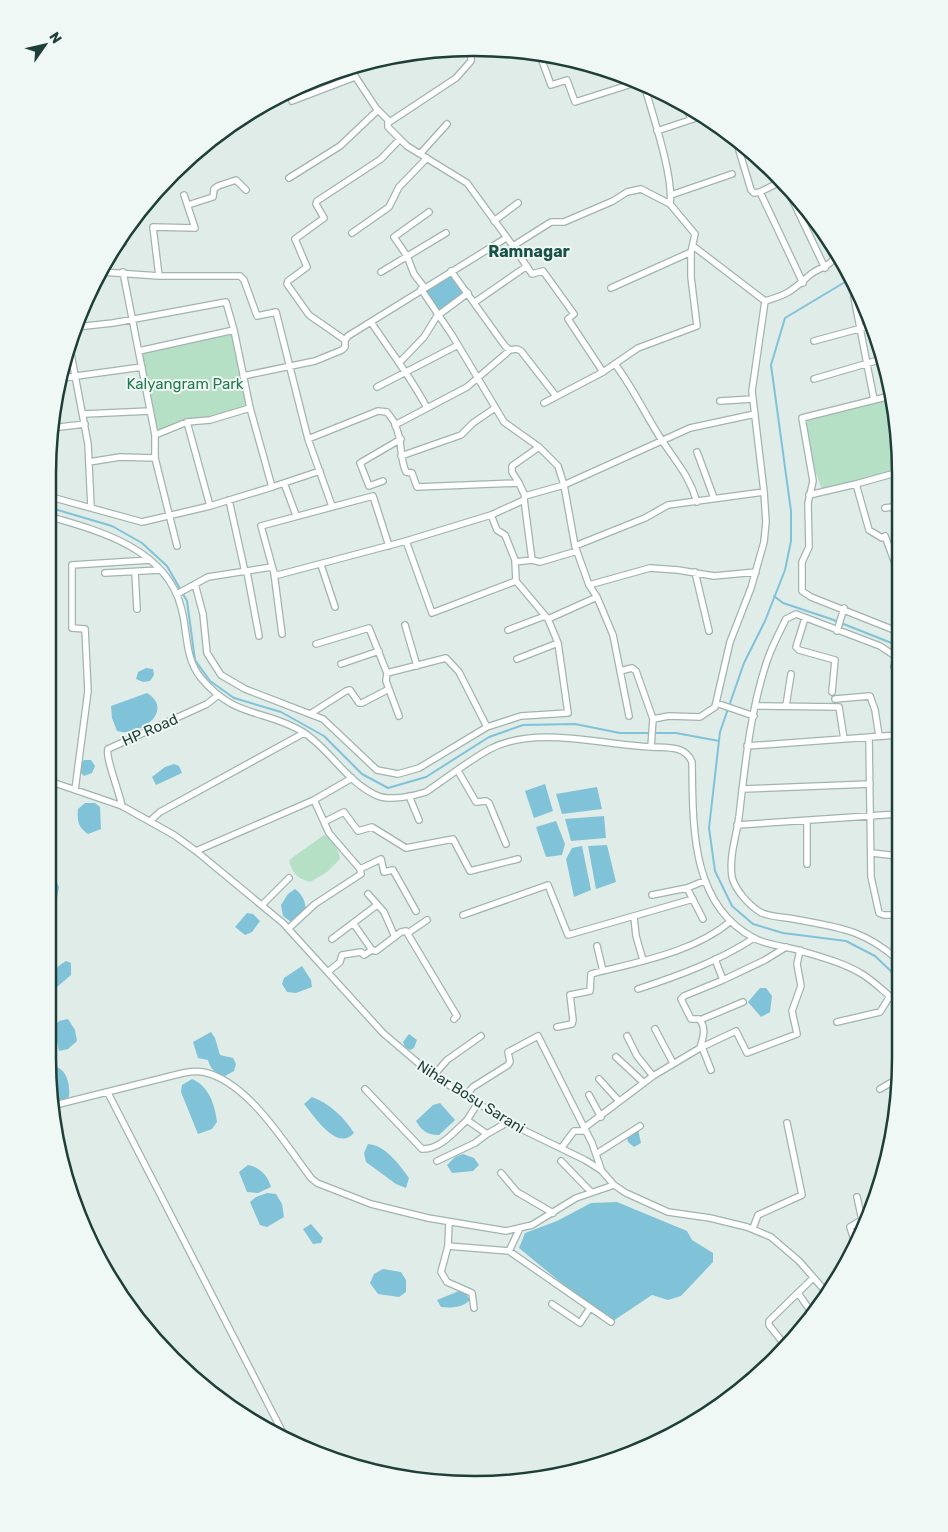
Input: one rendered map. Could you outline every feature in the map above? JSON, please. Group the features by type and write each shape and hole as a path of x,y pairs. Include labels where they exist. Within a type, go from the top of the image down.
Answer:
{"street":[{"path":"388,123 461,73 471,61 471,56"},
{"path":"543,62 551,85 567,80 575,102 627,85"},
{"path":"353,74 378,110 388,120 388,127 420,154 467,183 527,266 534,274 543,272 574,314 568,319 603,372"},
{"path":"292,101 355,77"},
{"path":"647,94 657,130 671,195 670,204"},
{"path":"289,178 340,146 378,110"},
{"path":"657,130 691,119"},
{"path":"420,154 447,124"},
{"path":"345,340 309,315 288,284 288,281 307,267 295,239 324,218 316,204 317,201 381,159 400,139"},
{"path":"740,152 751,190 754,193 774,185"},
{"path":"352,233 389,207 399,187 427,158"},
{"path":"671,195 732,174"},
{"path":"188,205 213,197 214,189 218,186 236,180 246,190"},
{"path":"513,246 550,222 564,222 626,193 641,189 670,204 692,228 695,234 691,277 698,326 638,348 603,372 544,403"},
{"path":"760,192 803,283"},
{"path":"160,276 153,227 195,228 184,195"},
{"path":"494,220 518,203"},
{"path":"798,211 825,268"},
{"path":"429,212 394,236 408,256 414,274 437,316 458,345 504,422 539,447 558,466 564,485 576,549 589,585 597,597 610,626 629,716"},
{"path":"381,272 446,233"},
{"path":"243,376 315,361 342,350 345,347 345,340 348,336 451,270 506,238"},
{"path":"693,246 758,298 765,301 795,290 812,273 825,268 833,260"},
{"path":"611,288 693,246"},
{"path":"474,302 527,266"},
{"path":"451,270 510,350"},
{"path":"108,272 160,276 242,278 257,316 276,313 308,438 332,506"},
{"path":"124,272 155,435 155,458 177,546"},
{"path":"400,362 424,337 437,316 468,293"},
{"path":"653,719 669,716 700,717 715,708 730,642 756,572 764,542 766,522 752,391 765,301"},
{"path":"83,326 226,302 234,330 250,408 272,487"},
{"path":"855,303 874,400"},
{"path":"371,322 390,352 408,372 427,408"},
{"path":"814,341 865,328"},
{"path":"138,351 234,330"},
{"path":"377,387 458,345"},
{"path":"395,423 467,387 510,350 517,349 522,351 556,396"},
{"path":"72,359 84,414 91,506"},
{"path":"814,378 876,361"},
{"path":"615,364 630,384 661,440 685,471 691,482 697,502"},
{"path":"68,377 142,367"},
{"path":"885,397 802,418 813,481 809,495 809,547 802,562 802,592 892,629"},
{"path":"720,401 754,399"},
{"path":"155,435 187,422 210,420 250,408"},
{"path":"401,456 461,436 473,423 495,408"},
{"path":"84,414 150,411"},
{"path":"308,438 378,411 386,412 395,423 401,439 401,456 405,470 412,473 417,487 519,483"},
{"path":"178,593 208,577 273,570 283,575 389,546 491,515 525,498 564,485 661,440 715,421 755,414"},
{"path":"187,422 210,506"},
{"path":"59,427 85,424"},
{"path":"383,481 369,486 360,463 401,439"},
{"path":"532,560 525,498 512,472 512,466 539,447"},
{"path":"697,452 714,498"},
{"path":"89,462 120,458 155,458"},
{"path":"56,498 91,506 137,522 210,506 320,470"},
{"path":"809,495 892,474"},
{"path":"284,483 296,515"},
{"path":"856,484 868,530 882,538 885,536 892,555"},
{"path":"515,562 532,560 540,562 576,549 668,506 764,492"},
{"path":"282,634 273,570 261,526 296,515 373,496 389,546"},
{"path":"229,500 259,636"},
{"path":"885,508 892,507"},
{"path":"192,586 203,614 207,653 221,675 248,691 325,720 374,768 390,774 419,768 487,727 521,716 568,713 558,643 547,618 516,581 515,562 505,535 497,530 491,515"},
{"path":"56,519 135,547 160,570 178,593 191,662 200,677 217,696 239,709 285,724 304,733 352,778 378,796 409,796 426,792 491,749 511,742 569,737 617,745 681,749 688,753 692,762 695,842 704,881 716,904 731,921 754,938 800,950 860,973 890,996 880,1012 837,1022"},
{"path":"406,541 432,613 516,581"},
{"path":"74,790 88,684 85,629 72,628 72,566 150,560"},
{"path":"321,565 335,607"},
{"path":"589,585 650,568 695,572 714,576 756,572"},
{"path":"106,573 160,570"},
{"path":"135,572 138,609"},
{"path":"695,572 709,632"},
{"path":"508,630 547,618 597,597"},
{"path":"838,628 844,608"},
{"path":"892,654 880,646 838,628 796,614 786,619 766,664 756,706 747,746 737,826 731,856 732,879 743,896 762,913 828,925 866,937 884,947 892,954"},
{"path":"805,618 796,647 799,650 835,660 832,692"},
{"path":"405,625 417,666"},
{"path":"316,644 369,628 387,673 386,680 399,716"},
{"path":"517,660 558,643"},
{"path":"340,664 379,651"},
{"path":"387,673 417,666 443,657 448,659 459,672 487,727"},
{"path":"620,671 632,668 636,671 653,719 651,747"},
{"path":"786,706 791,674"},
{"path":"310,714 346,691 350,690 359,702 362,702 389,689"},
{"name":"HP Road","path":"122,806 107,757 108,749 207,704 217,696"},
{"path":"835,699 870,696 875,710 879,736"},
{"path":"716,703 754,716"},
{"path":"756,706 839,707 844,739"},
{"path":"150,821 160,812 304,733"},
{"path":"747,746 892,735"},
{"path":"869,737 871,877 877,910 884,915 892,915"},
{"path":"458,771 476,802 486,801 489,803 506,844"},
{"path":"196,850 314,800 352,778"},
{"name":"Nihar Bosu Sarani","path":"56,784 122,806 196,850 288,928 329,971 383,1034 419,1067 508,1122 562,1148 601,1170 614,1185 626,1193 668,1212 710,1218 753,1228 771,1237 799,1261 822,1288"},
{"path":"742,789 870,784"},
{"path":"409,796 418,820"},
{"path":"288,928 316,904 360,874 360,869 329,833 314,800"},
{"path":"324,822 342,812 358,831 372,827 406,848 452,839 470,871 518,858"},
{"path":"737,826 892,814"},
{"path":"807,821 808,864"},
{"path":"872,853 892,855"},
{"path":"360,869 381,859 384,872 393,870 416,911"},
{"path":"262,905 289,878"},
{"path":"652,895 687,888 704,881"},
{"path":"463,916 548,885 568,935 693,900"},
{"path":"687,888 703,919"},
{"path":"368,894 384,912 395,937"},
{"path":"332,939 377,905"},
{"path":"634,917 636,936 643,960"},
{"path":"329,971 340,962 342,955 361,952 364,956 372,950 376,951 404,931 408,933 427,920"},
{"path":"557,1027 572,1024 570,994 590,990 591,974 643,960 706,939 731,921"},
{"path":"353,923 372,950"},
{"path":"408,933 457,1016 454,1020"},
{"path":"638,989 685,972 736,950 754,938"},
{"path":"597,946 603,971"},
{"path":"743,1002 700,1020 690,1018 682,998 760,962 786,947"},
{"path":"562,1148 574,1132 585,1129 653,1076 701,1047 736,1031 747,1052 797,1034 792,1013 802,986 797,964 800,950"},
{"path":"715,959 722,980"},
{"path":"700,1020 704,1035 701,1047 711,1070"},
{"path":"655,1028 673,1063"},
{"path":"433,1076 447,1060 481,1036"},
{"path":"466,1095 473,1087 508,1065 510,1062 508,1052 537,1036 585,1129 601,1170"},
{"path":"627,1036 637,1056 653,1076"},
{"path":"616,1057 644,1083"},
{"path":"59,1105 183,1073 202,1072 230,1085 256,1106 314,1181 345,1196 371,1204 449,1222 506,1231 532,1225 591,1192 614,1185"},
{"path":"599,1080 619,1101"},
{"path":"880,1089 891,1082"},
{"path":"365,1089 422,1149 428,1150 441,1142 467,1120 478,1103"},
{"path":"108,1093 281,1428"},
{"path":"589,1095 601,1117"},
{"path":"467,1120 487,1134"},
{"path":"437,1161 475,1143 508,1122"},
{"path":"753,1228 758,1215 802,1195 787,1123"},
{"path":"596,1154 640,1126"},
{"path":"561,1161 591,1192"},
{"path":"501,1173 517,1192 553,1213"},
{"path":"858,1197 861,1215"},
{"path":"449,1222 448,1246 442,1266 442,1275 450,1284 470,1291 474,1308"},
{"path":"853,1235 850,1227 858,1222"},
{"path":"509,1251 520,1228"},
{"path":"448,1246 509,1251 611,1322"},
{"path":"781,1340 769,1325 769,1320 813,1278"},
{"path":"798,1293 808,1308"},
{"path":"552,1304 580,1323 590,1308"}],"green space":[{"name":"Kalyangram Park","path":"233,333 247,406 157,432 139,354 142,351"},
{"path":"885,398 891,447 892,477 823,492 810,457 805,419"},
{"path":"324,835 335,845 340,859 327,872 310,882 302,879 293,871 289,860"}],"water":[{"path":"343,77 341,81 330,82"},
{"path":"450,273 465,292 439,311 425,289"},
{"path":"146,668 153,669 154,675 150,681 143,682 136,679 138,672"},
{"path":"147,693 155,700 158,708 156,715 151,721 135,731 117,731 112,718 111,706"},
{"path":"84,760 91,760 95,766 92,773 84,776 80,772 80,765"},
{"path":"174,764 179,766 182,773 156,785 152,777 165,767"},
{"path":"545,784 553,811 534,818 525,791"},
{"path":"597,787 602,809 562,814 556,794"},
{"path":"85,803 95,803 100,807 101,829 88,834 80,826 78,817 78,809"},
{"path":"604,816 606,838 571,841 565,819"},
{"path":"556,821 565,844 562,855 546,857 536,827"},
{"path":"607,845 616,882 596,889 588,846"},
{"path":"582,846 591,890 574,897 566,859 572,848"},
{"path":"56,881 59,887 56,899"},
{"path":"295,889 303,898 306,910 291,922 283,916 281,905 288,894"},
{"path":"247,913 253,914 260,921 252,932 245,935 235,927"},
{"path":"66,961 71,963 71,975 57,987 56,970"},
{"path":"302,966 311,980 312,987 296,993 287,992 282,984 284,978"},
{"path":"760,988 766,988 772,996 770,1012 761,1017 748,1002"},
{"path":"68,1019 75,1030 77,1041 68,1049 59,1051 56,1025 59,1021"},
{"path":"211,1032 215,1038 220,1055 233,1058 236,1064 234,1071 225,1076 214,1071 208,1060 198,1058 193,1042"},
{"path":"409,1034 417,1040 414,1048 410,1050 405,1047 403,1042"},
{"path":"56,1067 64,1072 69,1084 69,1097 59,1102 57,1085"},
{"path":"192,1079 207,1091 215,1109 217,1122 212,1129 198,1134 181,1092 182,1085"},
{"path":"312,1097 336,1112 354,1133 347,1138 341,1138 334,1136 320,1124 304,1104"},
{"path":"440,1103 455,1120 439,1135 428,1133 416,1121 433,1105"},
{"path":"638,1129 641,1143 634,1147 628,1142 626,1133"},
{"path":"368,1144 380,1148 396,1161 409,1178 406,1188 396,1184 366,1162 364,1153"},
{"path":"463,1154 474,1158 479,1165 473,1171 452,1173 447,1165 455,1157"},
{"path":"248,1165 263,1173 271,1187 258,1193 247,1192 239,1172"},
{"path":"267,1193 276,1194 282,1204 284,1217 267,1227 260,1225 250,1202 256,1197"},
{"path":"617,1202 687,1231 692,1240 713,1253 713,1262 681,1296 668,1300 652,1295 613,1321 581,1299 519,1248 525,1233 557,1221 591,1203"},
{"path":"311,1224 323,1238 321,1243 313,1244 303,1229"},
{"path":"383,1269 401,1272 406,1280 406,1292 399,1297 378,1294 370,1283 374,1274"},
{"path":"459,1291 466,1294 470,1300 467,1303 460,1306 441,1307 437,1300"}],"waterway":[{"path":"845,282 785,318 771,365 791,511 791,541 785,570 765,621 744,663 720,732 709,828 715,871 732,906 753,924 783,933 846,941 875,956 892,972"},
{"path":"56,509 112,526 142,543 167,566 187,601 195,660 210,681 234,698 281,712 324,736 362,774 388,788 426,777 489,737 523,725 575,724 620,733 676,733 719,741"},
{"path":"774,596 783,603 831,619 892,643"}],"district":[{"name":"Ramnagar","path":"529,251"}]}
